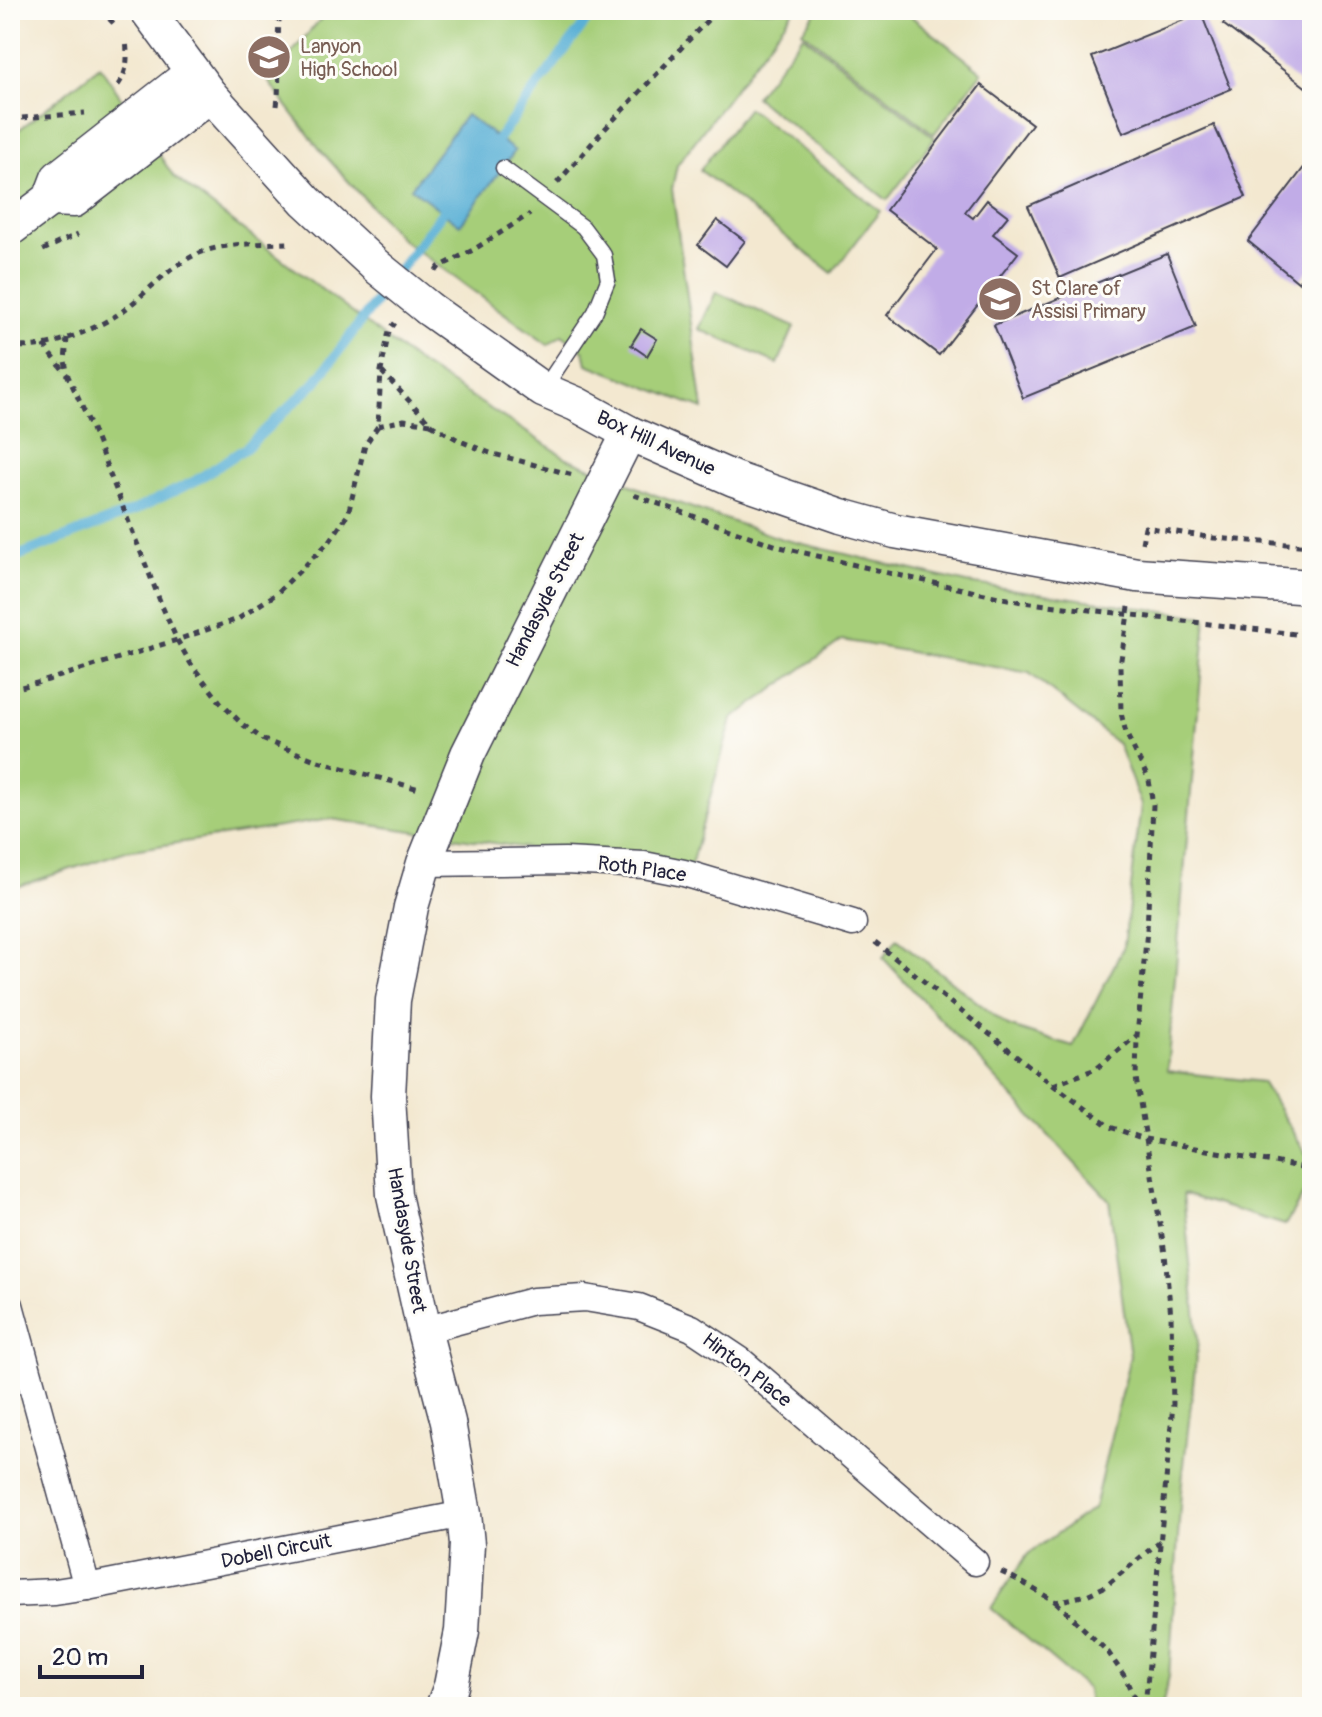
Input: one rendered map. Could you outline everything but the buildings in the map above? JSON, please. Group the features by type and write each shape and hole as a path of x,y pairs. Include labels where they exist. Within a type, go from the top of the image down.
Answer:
{"street":[{"name":"Box Hill Avenue","path":"147,10 201,84 306,201 376,266 419,302 543,390 629,433 734,479 895,531 1137,575 1312,587"},
{"path":"10,229 50,199 58,178 201,84"},
{"name":"Handasyde Street","path":"443,1707 451,1686 462,1631 467,1544 448,1422 394,1195 388,1096 393,1000 411,907 424,863 468,754 629,433"},
{"name":"Roth Place","path":"424,863 565,861 644,865 684,873 853,923"},
{"name":"Hinton Place","path":"424,1330 533,1301 585,1298 639,1307 692,1328 740,1360 975,1562"},
{"path":"10,1305 87,1587"},
{"name":"Dobell Circuit","path":"10,1594 87,1587 464,1514"}],"lane":[{"path":"503,168 583,227 604,255 608,280 595,312 543,390"}],"path":[{"path":"101,10 118,28"},
{"path":"277,106 280,10"},
{"path":"10,690 238,619 276,594 330,541 348,514 365,445 378,426 381,371 389,331 419,302 439,267 527,217 717,10"},
{"path":"113,92 122,80 129,60 126,37"},
{"path":"76,123 95,106"},
{"path":"10,119 87,113"},
{"path":"10,344 16,347 44,345 93,329 123,311 163,275 198,254 239,244 288,243"},
{"path":"67,338 65,361 68,376"},
{"path":"44,345 68,376 90,424 177,640 221,703 264,740 318,761 432,792"},
{"path":"378,426 404,420 431,424 381,371"},
{"path":"1145,1707 1173,1404 1171,1316 1165,1254 1136,1078 1153,805 1149,780 1126,733 1121,713 1120,666 1127,615 1145,527 1214,538 1312,546"},
{"path":"853,923 1053,1085 1110,1127 1145,1139 1312,1169"},
{"path":"1053,1085 1096,1069 1137,1036"},
{"path":"1056,1602 1087,1595 1106,1586 1161,1540"},
{"path":"975,1562 1018,1580 1056,1602 1108,1652 1125,1677 1138,1707"}],"green space":[{"path":"328,10 794,10 677,165 672,189 703,409 587,364 584,351 562,335 548,345 399,237 322,152 268,81"},
{"path":"818,10 903,10 982,72 934,134 802,31"},
{"path":"803,35 935,138 887,200 755,97"},
{"path":"100,66 174,177 417,362 567,458 655,495 782,539 967,583 1206,617 1167,1071 1262,1082 1308,1157 1308,1187 1285,1225 1183,1194 1198,1341 1181,1491 1169,1676 1162,1707 1089,1707 1087,1689 991,1608 1028,1554 1094,1508 1130,1356 1109,1200 883,958 897,939 1008,1026 1073,1047 1124,946 1141,805 1118,744 1029,673 842,640 732,719 689,872 331,819 126,851 10,889 10,127 20,129"},
{"path":"748,108 880,211 832,273 700,170"},
{"path":"716,292 794,327 778,364 699,329"}],"water":[{"path":"466,115 515,151 460,225 411,188"}],"waterway":[{"path":"491,148 595,10"},
{"path":"10,559 135,510 195,481 246,448 315,383 450,202"}],"place":[{"name":"Lanyon High School","path":"269,57"},
{"name":"St Clare of Assisi Primary","path":"1000,299"}]}
